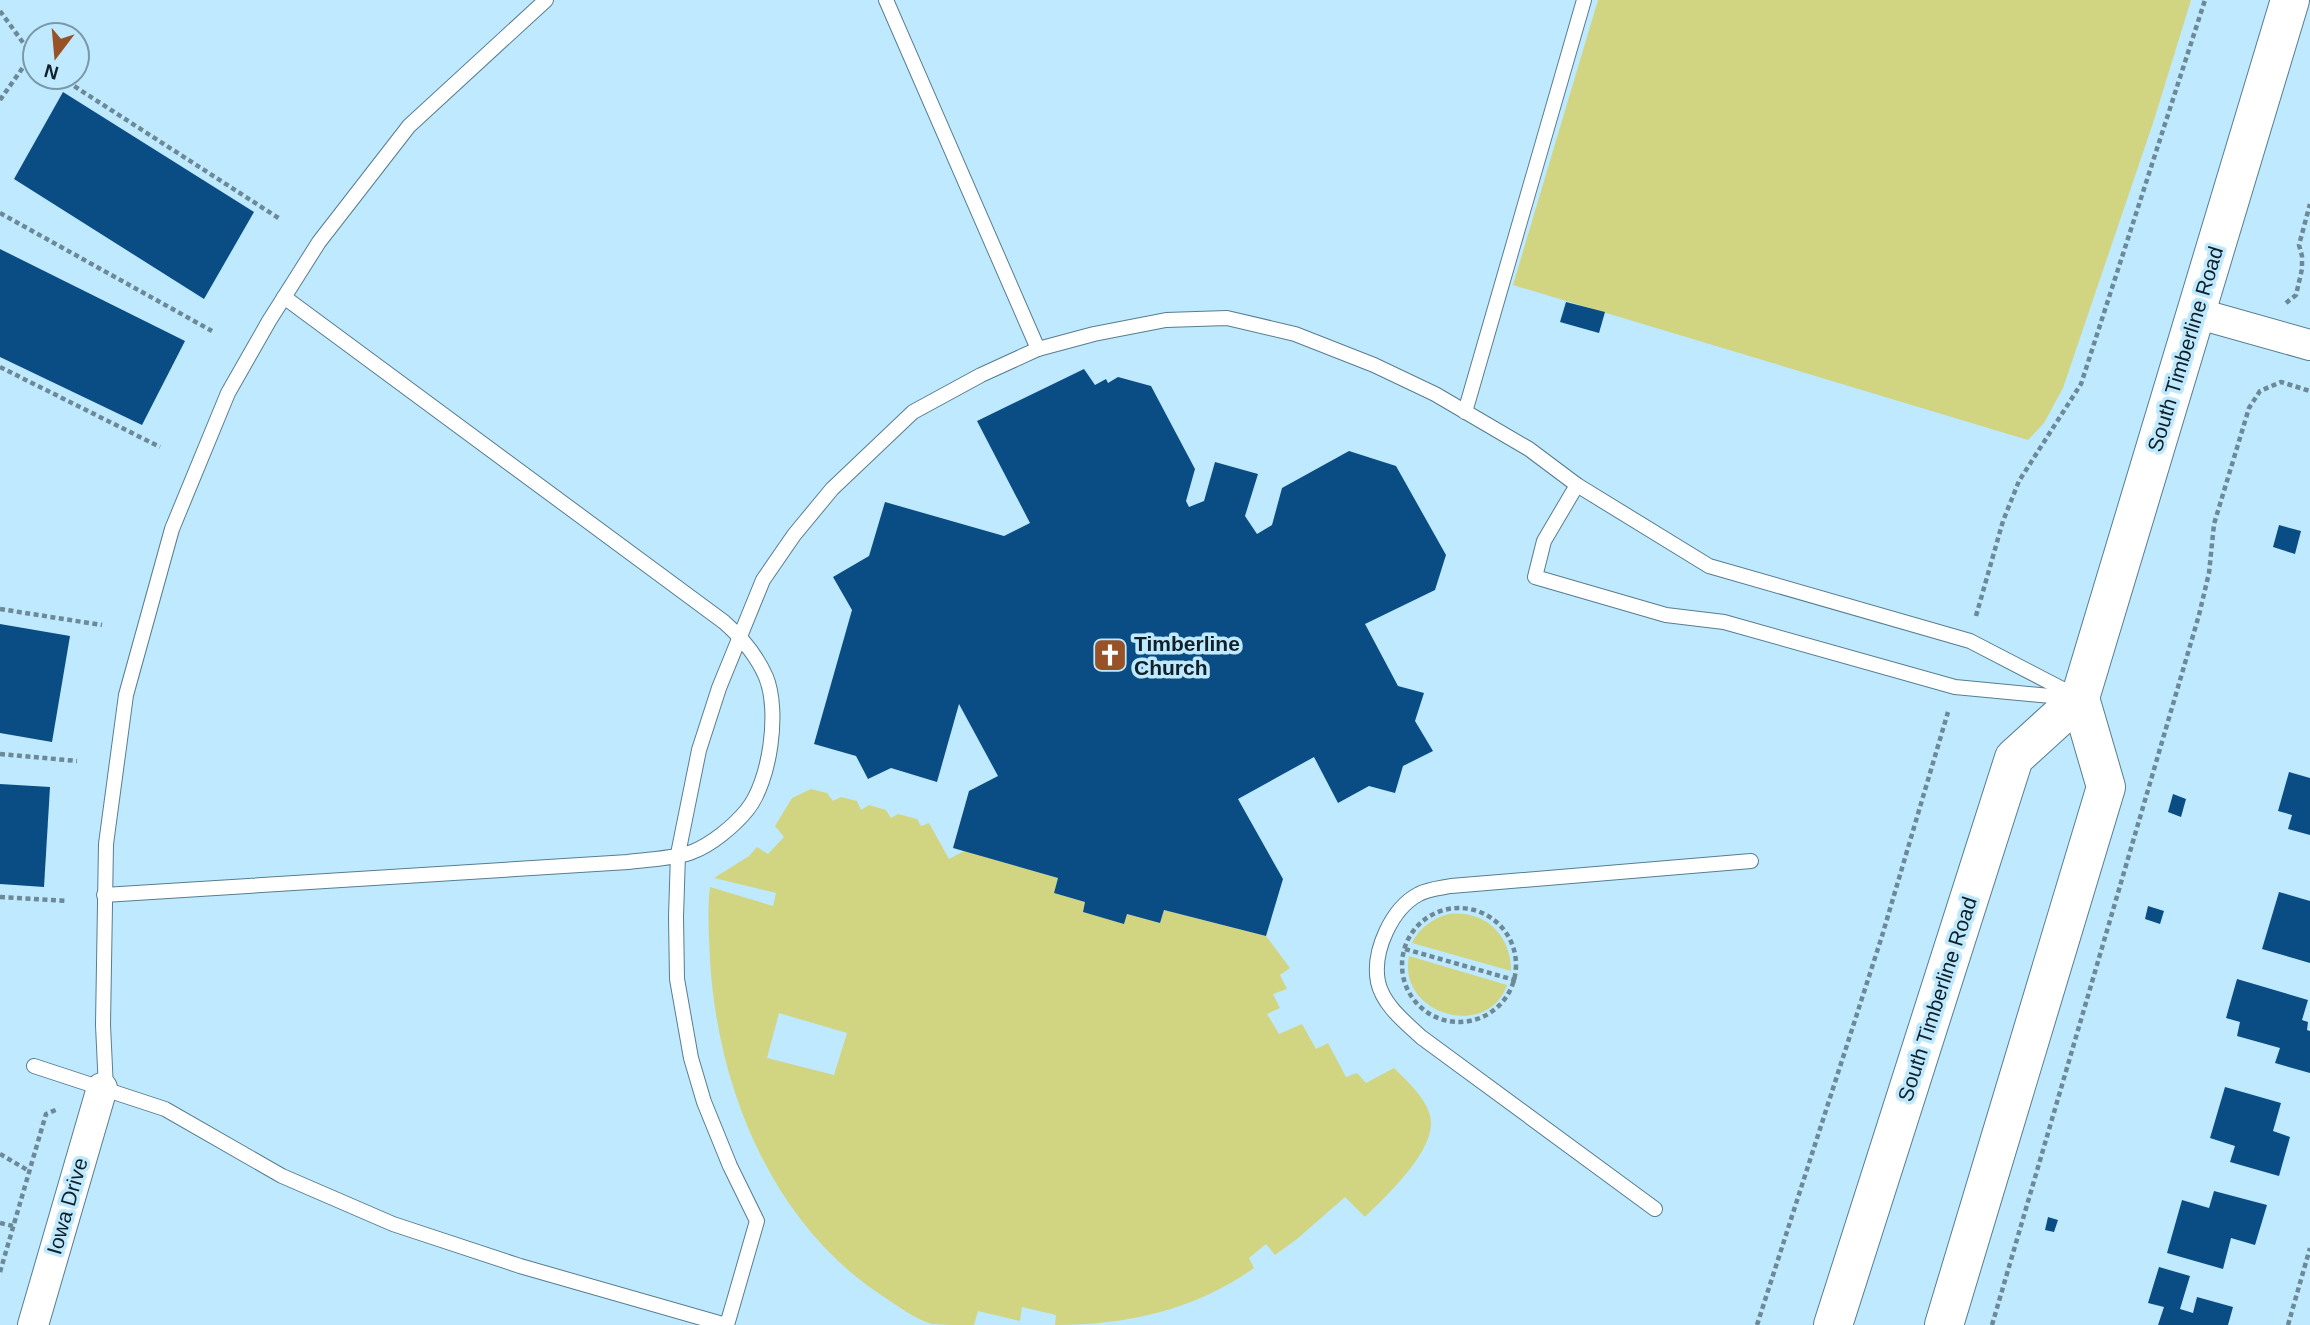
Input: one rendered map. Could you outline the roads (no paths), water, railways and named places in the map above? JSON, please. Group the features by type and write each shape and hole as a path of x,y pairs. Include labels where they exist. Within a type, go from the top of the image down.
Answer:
{"main road":[{"name":"South Timberline Road","path":"1833,1325 2014,758 2080,698 2290,0"},
{"path":"1944,1325 2106,787 2080,698"}],"street":[{"path":"2196,313 2310,345"},
{"name":"Iowa Drive","path":"37,1322 104,1089"}],"lane":[{"path":"104,1089 106,844 126,695 172,528 228,393 319,242 409,126 546,0"},
{"path":"886,0 1038,349"},
{"path":"1465,412 1584,0"},
{"path":"104,895 617,863 691,852 724,832 748,809 760,786 770,745 773,712 766,678 739,635 284,297"},
{"path":"34,1066 164,1109 282,1176 393,1224 520,1266 727,1325 757,1221 704,1102 691,1058 677,979 678,854 699,750 739,635 763,580 793,535 832,489 913,412 981,375 1038,349 1094,334 1166,320 1227,318 1295,334 1362,361 1435,394 1529,449 1577,485 1709,566 1970,641 2080,698"},
{"path":"1577,485 1544,541 1535,577 1666,615 1724,622 1955,687 2080,698"},
{"path":"1655,1209 1421,1037 1399,1016 1387,1001 1378,982 1382,942 1391,919 1403,904 1421,892 1751,860"}],"place":[{"name":"Timberline Church","path":"1110,655"}]}
